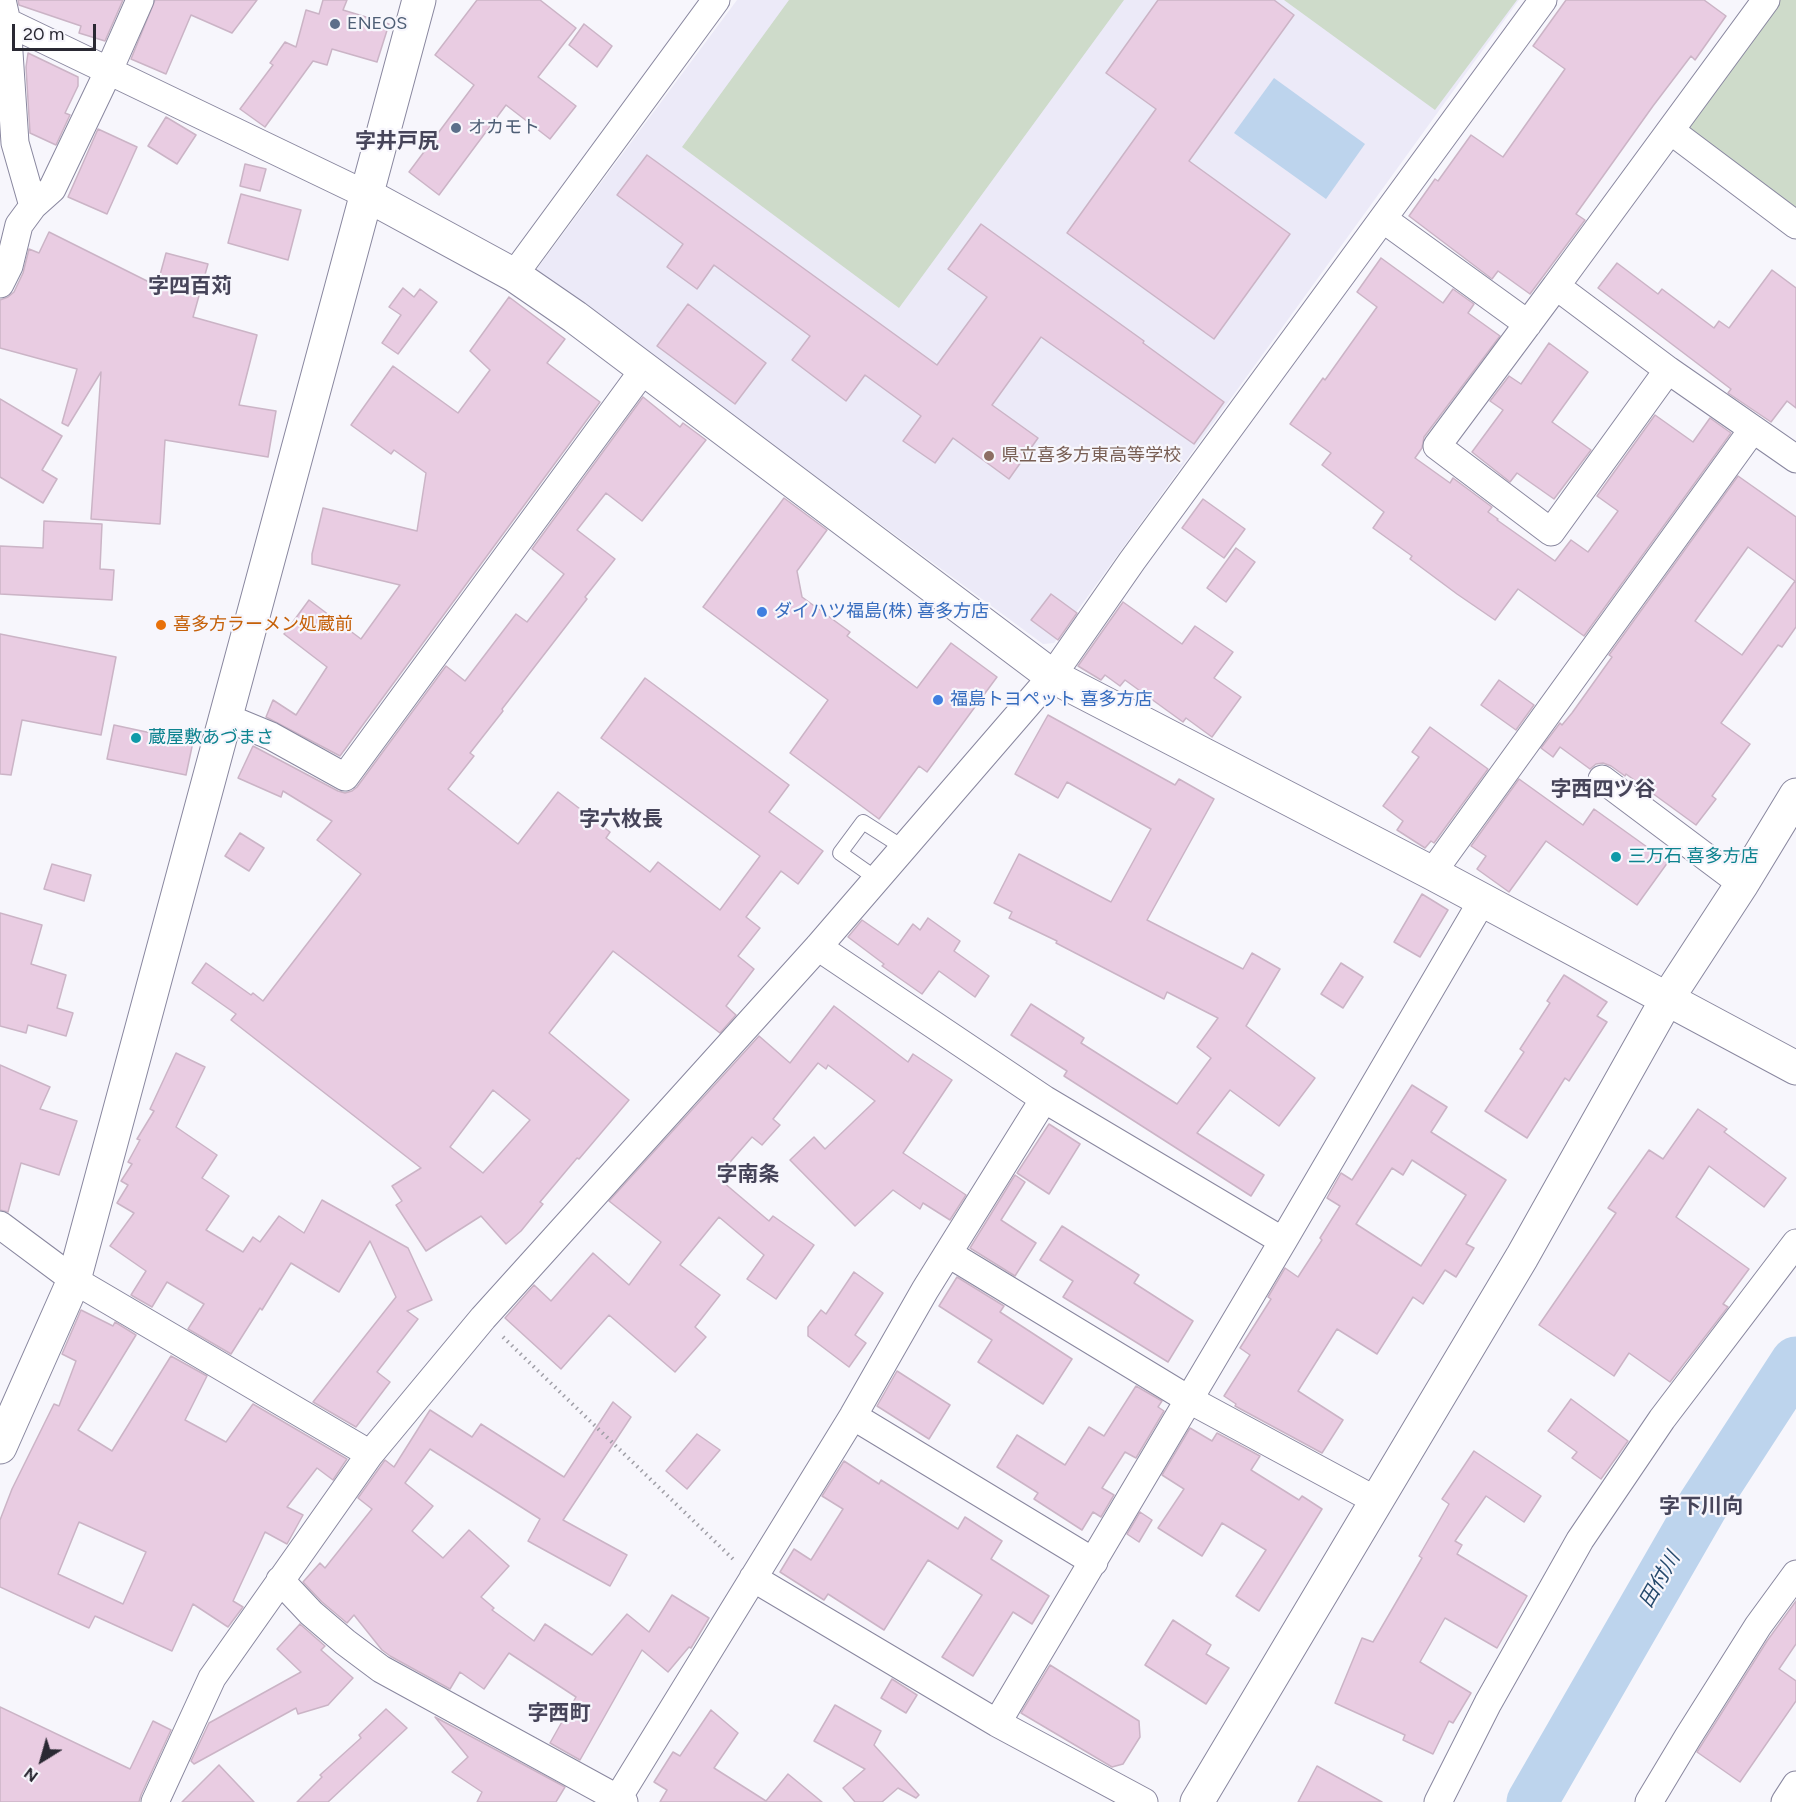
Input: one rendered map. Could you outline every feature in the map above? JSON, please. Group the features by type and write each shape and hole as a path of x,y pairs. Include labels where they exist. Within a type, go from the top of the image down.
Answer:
{"street":[{"path":"0,284 9,266 19,225 33,206 52,189 140,0"},
{"path":"0,1447 74,1280 419,0"},
{"path":"514,275 716,0"},
{"path":"155,1802 212,1678 370,1454 483,1318 818,947 1052,676 1132,561 1543,0"},
{"path":"1668,370 1551,532 1437,446 1766,0"},
{"path":"5,11 109,70 365,194 514,275 645,368 1052,676 1432,873 1796,1068"},
{"path":"5,11 15,142 33,206"},
{"path":"1671,131 1796,225"},
{"path":"1383,219 1528,324"},
{"path":"1556,286 1668,370 1796,459"},
{"path":"225,717 271,736 345,777 645,368"},
{"path":"1432,873 1753,429"},
{"path":"1602,779 1742,884"},
{"path":"1197,1802 1522,1257 1667,999 1742,884 1796,795"},
{"path":"998,1723 1482,901"},
{"path":"818,947 1044,1099 1283,1241"},
{"path":"280,1580 311,1613 381,1669 621,1800 753,1578 853,1416 925,1290 1044,1099"},
{"path":"0,1225 74,1280 370,1454"},
{"path":"1438,1802 1488,1703 1580,1540 1662,1419 1796,1243"},
{"path":"949,1254 1188,1399 1377,1501"},
{"path":"853,1416 1094,1562"},
{"path":"1649,1802 1758,1626 1796,1574"},
{"path":"753,1578 998,1723 1144,1802"},
{"path":"1785,1802 1796,1785"}],"lane":[{"path":"877,879 840,853 863,822 904,848"}],"path":[{"path":"483,1318 753,1578"}],"shaded area":[{"name":"県立喜多方東高等学校","path":"737,0 1519,0 1054,643 1043,644 536,270"}],"green space":[{"path":"789,0 1124,0 899,308 682,147"},
{"path":"1284,0 1517,0 1435,110"},
{"path":"1778,0 1796,0 1796,208 1685,128"}],"water":[{"path":"1274,78 1365,144 1326,199 1234,133"}],"building":[{"path":"18,0 123,0 105,41 79,33 81,26 19,5"},
{"path":"155,0 257,0 232,33 191,15 166,74 131,59"},
{"path":"323,0 347,0 343,10 389,24 377,62 332,49 327,65 313,61 265,127 240,109 273,65 270,63 285,42 296,47 306,10 319,14"},
{"path":"477,0 540,0 576,28 538,77 576,106 550,139 506,105 439,195 409,172 474,85 435,55"},
{"path":"1158,0 1274,0 1294,15 1189,161 1290,234 1214,339 1067,233 1156,109 1106,73"},
{"path":"1566,0 1704,0 1726,16 1695,60 1691,56 1653,106 1576,214 1585,220 1530,294 1498,271 1492,279 1409,216 1435,179 1438,181 1471,135 1503,157 1565,69 1533,46"},
{"path":"584,24 612,46 597,67 569,45"},
{"path":"28,53 78,77 78,86 65,113 70,115 56,145 30,133 26,67"},
{"path":"166,117 196,135 177,164 148,146"},
{"path":"98,129 137,147 107,214 68,197"},
{"path":"647,155 937,365 987,297 948,269 981,224 1144,341 1143,343 1224,402 1194,444 1041,337 992,405 1038,438 1009,479 953,438 935,463 903,441 921,416 865,375 846,401 792,360 810,336 714,265 697,289 667,267 683,244 617,195"},
{"path":"245,164 266,169 260,191 240,186"},
{"path":"241,194 301,210 288,260 228,243"},
{"path":"49,232 157,286 166,253 208,264 193,317 257,335 239,405 276,411 268,457 165,440 160,524 91,519 101,372 68,426 62,423 77,369 0,348 0,300 14,292 23,273 29,249 39,253"},
{"path":"1381,258 1443,303 1453,289 1474,304 1468,313 1500,336 1424,437 1422,448 1415,458 1450,483 1453,478 1492,507 1488,512 1497,520 1555,561 1571,540 1588,552 1618,511 1597,496 1655,415 1693,442 1710,418 1731,433 1584,636 1518,589 1495,620 1457,594 1410,559 1412,556 1373,528 1384,512 1322,465 1331,453 1290,424 1323,378 1325,380 1377,307 1357,292"},
{"path":"1617,263 1658,294 1662,289 1714,328 1719,321 1729,328 1772,270 1796,288 1796,408 1787,401 1771,422 1728,393 1731,389 1598,288"},
{"path":"403,288 414,297 420,289 437,302 398,354 382,343 401,315 389,307"},
{"path":"509,297 565,339 547,363 600,402 340,756 266,717 273,700 296,715 327,667 284,634 309,600 361,639 400,585 312,564 312,554 323,508 417,531 426,473 394,450 391,454 351,425 393,366 458,413 490,370 470,351"},
{"path":"688,304 766,363 735,404 657,346"},
{"path":"1549,343 1588,372 1552,422 1591,450 1554,499 1517,473 1510,482 1472,452 1503,410 1490,401 1509,376 1521,384"},
{"path":"643,397 680,427 683,423 706,440 642,521 606,493 577,530 615,559 470,753 474,756 448,789 518,844 558,792 610,832 606,838 650,872 658,862 720,910 760,856 601,738 645,678 789,785 769,812 823,851 798,884 781,871 746,917 760,928 738,956 754,969 726,1006 736,1015 720,1033 613,951 549,1033 629,1100 540,1202 543,1204 521,1231 506,1244 481,1216 426,1251 396,1205 402,1201 392,1186 421,1168 231,1020 236,1014 192,983 206,963 263,1001 361,874 317,840 332,821 283,791 281,797 238,778 253,746 338,791 345,793 352,791 446,666 465,681 516,614 527,622 564,574 532,549","holes":["493,1090 530,1120 483,1173 450,1147"]},
{"path":"0,399 62,436 42,470 57,479 43,503 0,477"},
{"path":"1738,476 1796,517 1796,627 1782,647 1778,645 1721,723 1750,744 1712,796 1716,799 1696,825 1626,774 1625,776 1611,766 1603,763 1596,764 1590,769 1560,747 1553,757 1541,748 1560,723 1562,725 1572,713 1612,657 1609,655","holes":["1748,547 1795,581 1742,655 1695,621"]},
{"path":"784,498 827,530 797,571 802,597 850,632 847,636 917,688 951,643 997,677 927,772 919,766 879,819 790,753 828,700 703,607"},
{"path":"1203,499 1245,529 1224,558 1182,528"},
{"path":"44,521 102,524 100,569 114,570 112,600 0,594 0,546 43,548"},
{"path":"1236,548 1255,562 1226,602 1207,588"},
{"path":"1051,594 1077,613 1058,640 1031,620"},
{"path":"1123,602 1182,644 1195,626 1233,652 1214,678 1241,697 1212,737 1186,718 1183,722 1125,680 1120,686 1105,675 1101,680 1078,666"},
{"path":"0,634 116,657 101,735 22,720 11,775 0,774"},
{"path":"1499,680 1534,705 1516,730 1481,705"},
{"path":"1048,715 1175,785 1179,779 1214,799 1147,920 1243,969 1252,953 1280,969 1246,1026 1315,1078 1279,1126 1230,1090 1197,1133 1264,1175 1251,1196 1064,1076 1067,1071 1011,1035 1031,1004 1084,1038 1081,1043 1177,1104 1211,1058 1197,1047 1218,1018 1167,992 1164,999 1056,943 1057,941 1009,918 1012,912 994,903 1019,854 1111,902 1151,829 1067,782 1058,798 1015,774"},
{"path":"114,725 193,742 186,775 107,759"},
{"path":"1430,727 1488,769 1434,843 1431,841 1425,848 1397,830 1403,821 1383,806 1419,757 1412,752"},
{"path":"1519,779 1583,825 1594,809 1668,862 1637,905 1546,841 1509,892 1477,869 1486,856 1471,846"},
{"path":"240,833 264,848 249,871 225,856"},
{"path":"52,864 91,875 84,901 44,889"},
{"path":"1422,894 1448,910 1420,957 1394,942"},
{"path":"0,913 42,925 31,964 66,975 57,1008 73,1013 66,1036 28,1025 26,1033 0,1026"},
{"path":"928,918 960,941 954,951 989,976 975,997 939,971 922,994 882,966 884,964 848,937 862,920 898,945 913,924 920,930"},
{"path":"1341,963 1363,977 1343,1008 1321,994"},
{"path":"1564,975 1607,1002 1597,1016 1607,1022 1569,1081 1565,1078 1527,1138 1485,1111 1524,1052 1520,1049 1550,1003 1547,1001"},
{"path":"834,1006 908,1062 913,1054 952,1080 903,1153 966,1195 950,1220 923,1203 920,1209 893,1190 855,1226 790,1160 814,1137 825,1149 875,1101 828,1065 826,1069 818,1063 773,1119 780,1125 762,1145 752,1137 717,1177 769,1221 773,1216 814,1245 776,1299 747,1279 764,1255 719,1217 680,1265 720,1295 695,1327 706,1337 675,1372 609,1315 561,1369 505,1318 534,1285 551,1301 593,1253 629,1285 661,1242 609,1201 759,1036 790,1063"},
{"path":"176,1053 205,1067 176,1127 217,1155 202,1178 229,1196 206,1230 243,1252 253,1237 260,1242 279,1216 304,1233 322,1200 408,1248 432,1300 407,1311 418,1319 377,1372 390,1382 356,1427 313,1402 396,1297 370,1241 339,1292 291,1263 231,1354 188,1329 204,1304 167,1282 152,1307 131,1295 146,1271 110,1246 134,1213 117,1203 128,1185 121,1181 132,1164 128,1162 140,1140 137,1139 154,1111 150,1109"},
{"path":"0,1065 50,1087 40,1109 77,1121 59,1175 21,1163 8,1212 0,1210"},
{"path":"1412,1085 1447,1107 1431,1132 1506,1180 1466,1244 1474,1248 1456,1277 1445,1270 1423,1304 1413,1297 1377,1354 1337,1329 1298,1391 1343,1420 1322,1453 1235,1406 1236,1404 1224,1396 1250,1355 1240,1348 1271,1299 1268,1297 1285,1268 1298,1277 1322,1240 1320,1238 1340,1206 1327,1198 1341,1173 1352,1180","holes":["1412,1160 1466,1195 1421,1266 1356,1224 1392,1168 1403,1175"]},
{"path":"1698,1109 1727,1129 1724,1132 1786,1178 1764,1207 1709,1166 1676,1217 1749,1269 1723,1304 1728,1307 1670,1382 1629,1353 1614,1376 1539,1325 1616,1213 1608,1208 1649,1150 1663,1159"},
{"path":"1049,1124 1080,1144 1049,1194 1017,1173"},
{"path":"1015,1175 1025,1182 1001,1220 1036,1243 1015,1276 970,1248"},
{"path":"1062,1226 1139,1275 1134,1283 1193,1321 1168,1362 1063,1297 1073,1281 1040,1260"},
{"path":"854,1272 883,1293 855,1335 866,1343 849,1367 808,1336 808,1327 821,1310 826,1314"},
{"path":"957,1277 1004,1306 1000,1312 1072,1359 1043,1404 978,1362 992,1340 939,1306"},
{"path":"81,1310 113,1326 115,1322 136,1335 78,1430 112,1451 171,1356 207,1376 185,1420 226,1442 253,1404 347,1459 333,1480 317,1468 287,1507 303,1515 287,1544 265,1532 233,1601 243,1607 228,1627 193,1604 172,1651 95,1616 89,1628 0,1587 0,1520 12,1489 54,1404 59,1406 76,1361 62,1354","holes":["79,1522 146,1552 123,1604 58,1574"]},
{"path":"897,1371 950,1405 929,1439 877,1406"},
{"path":"1136,1386 1162,1401 1158,1407 1164,1411 1136,1458 1125,1452 1102,1488 1114,1495 1101,1517 1093,1512 1082,1530 1034,1499 1038,1493 997,1467 1017,1435 1065,1465 1089,1427 1104,1436"},
{"path":"1571,1399 1628,1441 1601,1479 1572,1458 1577,1452 1548,1431"},
{"path":"613,1402 631,1417 563,1520 627,1555 610,1586 528,1541 540,1519 430,1449 405,1483 433,1506 412,1531 443,1558 469,1530 509,1566 481,1597 494,1608 492,1610 534,1641 545,1624 592,1655 627,1614 649,1632 672,1595 709,1618 691,1648 689,1647 668,1672 642,1650 580,1760 550,1743 576,1697 509,1653 484,1689 460,1672 450,1689 390,1656 382,1650 354,1615 347,1623 303,1582 320,1563 325,1568 372,1509 358,1498 385,1460 394,1467 430,1410 472,1437 481,1424 564,1477"},
{"path":"1190,1428 1212,1441 1217,1433 1260,1456 1251,1470 1299,1500 1302,1496 1322,1509 1259,1611 1236,1596 1266,1550 1222,1523 1202,1556 1158,1528 1184,1489 1162,1475"},
{"path":"697,1434 720,1450 687,1489 666,1471"},
{"path":"1474,1451 1541,1496 1524,1522 1486,1496 1455,1541 1462,1545 1457,1554 1527,1596 1497,1648 1445,1618 1420,1662 1471,1693 1453,1723 1449,1721 1433,1754 1403,1740 1405,1735 1335,1703 1362,1638 1373,1642 1422,1558 1419,1556 1449,1504 1442,1499"},
{"path":"844,1461 879,1484 881,1480 958,1529 965,1517 1002,1541 991,1559 1049,1596 1032,1624 1013,1612 973,1676 942,1657 982,1595 928,1560 884,1630 828,1594 824,1600 780,1572 794,1549 811,1560 843,1509 822,1496"},
{"path":"1140,1512 1152,1520 1139,1542 1127,1534"},
{"path":"1796,1601 1796,1644 1779,1669 1796,1681 1796,1701 1740,1782 1697,1752 1767,1641"},
{"path":"1173,1620 1211,1645 1206,1654 1229,1668 1206,1704 1145,1665"},
{"path":"300,1624 325,1646 321,1650 353,1678 328,1705 298,1714 296,1708 194,1764 191,1761 209,1723 301,1672 277,1649"},
{"path":"1050,1665 1139,1721 1140,1737 1123,1764 1112,1767 1021,1713"},
{"path":"892,1679 917,1695 906,1713 881,1698"},
{"path":"835,1705 881,1731 874,1745 919,1795 916,1798 898,1788 882,1802 855,1802 843,1788 865,1769 814,1741"},
{"path":"0,1707 130,1769 153,1721 171,1730 139,1802 0,1802"},
{"path":"386,1709 407,1728 328,1802 297,1802 322,1777 320,1775 361,1738 359,1735"},
{"path":"711,1710 738,1733 714,1768 766,1801 788,1774 822,1802 660,1802 667,1790 654,1782 673,1752 680,1756"},
{"path":"435,1717 565,1787 556,1802 477,1802 482,1792 452,1772 468,1757"},
{"path":"219,1765 254,1802 182,1802"},
{"path":"1317,1766 1382,1802 1298,1802"}],"waterway":[{"name":"田付川","path":"1532,1802 1703,1505 1796,1362"}],"place":[{"name":"ENEOS","path":"335,24"},
{"name":"オカモト","path":"456,128"},
{"name":"県立喜多方東高等学校","path":"989,456"},
{"name":"ダイハツ福島(株) 喜多方店","path":"762,612"},
{"name":"喜多方ラーメン処蔵前","path":"161,625"},
{"name":"福島トヨペット 喜多方店","path":"938,700"},
{"name":"蔵屋敷あづまさ","path":"136,738"},
{"name":"三万石 喜多方店","path":"1616,857"}],"district":[{"name":"字井戸尻","path":"397,142"},
{"name":"字四百苅","path":"190,287"},
{"name":"字西四ツ谷","path":"1603,790"},
{"name":"字六枚長","path":"621,820"},
{"name":"字南条","path":"748,1175"},
{"name":"字下川向","path":"1701,1507"},
{"name":"字西町","path":"559,1714"}]}
